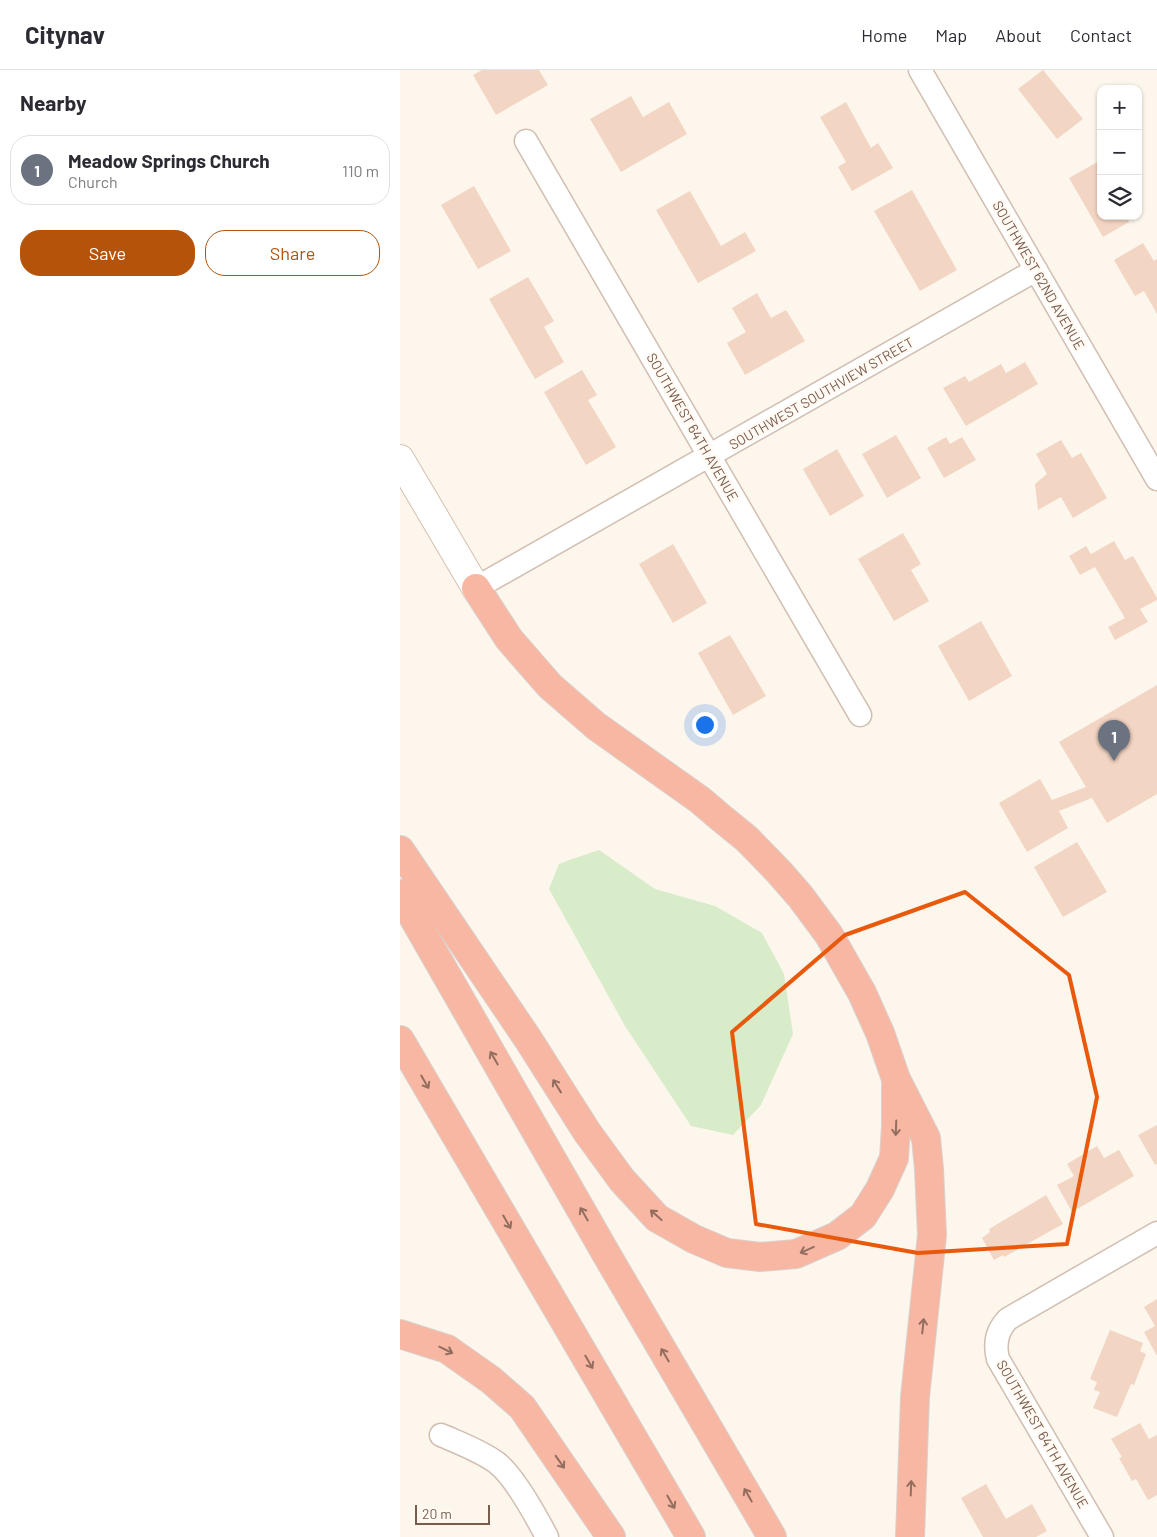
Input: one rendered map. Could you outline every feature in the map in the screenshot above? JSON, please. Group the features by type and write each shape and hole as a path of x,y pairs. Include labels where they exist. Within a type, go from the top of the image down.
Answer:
{"highway":[{"path":"476,588 509,639 550,686 596,726 700,800 759,851 800,896 828,935 862,993 880,1033 896,1079 926,1138 932,1235 915,1397 910,1537"},
{"path":"400,850 528,1039 587,1132 616,1172 657,1218 694,1239 727,1253 760,1257 796,1254 837,1236 863,1216 880,1189 894,1158 896,1079"},
{"path":"400,894 608,1257 772,1537"},
{"path":"400,1040 691,1537"},
{"path":"400,1334 448,1349 491,1380 522,1407 611,1537"}],"main road":[{"path":"400,459 476,588"}],"street":[{"name":"SOUTHWEST 62ND AVENUE","path":"920,70 1157,479"},
{"name":"SOUTHWEST 64TH AVENUE","path":"526,141 860,714"},
{"name":"SOUTHWEST SOUTHVIEW STREET","path":"476,588 1036,270"},
{"name":"SOUTHWEST 64TH AVENUE","path":"1102,1537 998,1358 996,1349 1000,1327 1008,1318 1157,1233"},
{"path":"441,1435 498,1463 533,1510 547,1537"}],"highlighted area":[{"path":"965,892 1069,975 1097,1097 1067,1244 918,1253 756,1224 732,1032 845,935"}],"green space":[{"path":"599,850 655,889 715,906 762,933 784,974 793,1034 761,1105 733,1135 691,1126 625,1026 549,889 559,864"}],"building":[{"path":"482,70 539,70 548,85 496,115 473,75"},
{"path":"1043,70 1083,119 1057,139 1018,89"},
{"path":"631,96 643,117 669,102 687,134 621,172 590,119"},
{"path":"846,102 871,148 878,143 893,168 852,191 838,167 846,162 820,117"},
{"path":"1097,162 1097,220 1128,220 1129,222 1103,237 1069,178"},
{"path":"474,186 511,251 478,269 441,205"},
{"path":"912,190 957,270 920,291 874,211"},
{"path":"690,191 721,246 745,232 756,251 698,283 656,210"},
{"path":"1143,243 1154,261 1157,259 1157,314 1144,291 1135,296 1114,260"},
{"path":"528,277 554,321 544,327 564,362 535,379 489,299"},
{"path":"757,293 771,318 786,310 805,341 745,375 727,343 746,332 732,308"},
{"path":"1025,362 1038,384 966,426 943,388 965,376 969,382 1001,364 1006,373"},
{"path":"582,370 597,395 588,400 616,447 586,465 544,392"},
{"path":"896,435 921,478 887,498 862,454"},
{"path":"946,437 950,444 962,437 976,460 944,478 927,448"},
{"path":"1061,440 1072,458 1081,453 1107,498 1073,518 1061,497 1038,510 1035,484 1047,474 1036,454"},
{"path":"837,449 864,496 830,516 803,469"},
{"path":"903,533 921,564 911,570 929,601 894,621 858,559"},
{"path":"1114,541 1125,560 1133,556 1157,598 1157,600 1140,609 1148,622 1115,640 1108,627 1125,618 1095,567 1080,575 1069,556 1086,546 1091,554"},
{"path":"673,544 707,603 673,623 639,564"},
{"path":"981,621 1012,676 969,701 938,646"},
{"path":"730,635 766,696 733,715 698,653"},
{"path":"1157,685 1157,794 1107,823 1092,798 1059,811 1068,828 1027,852 999,803 1040,779 1052,800 1086,787 1059,742"},
{"path":"1077,842 1107,892 1063,917 1034,867"},
{"path":"1157,1125 1157,1164 1155,1165 1138,1135"},
{"path":"1097,1146 1104,1158 1119,1150 1134,1176 1072,1212 1057,1185 1074,1176 1067,1164"},
{"path":"1046,1195 1063,1224 1004,1257 1003,1255 994,1260 982,1238 990,1232 989,1229"},
{"path":"1157,1299 1157,1356 1144,1332 1155,1326 1144,1307"},
{"path":"1110,1330 1143,1343 1140,1351 1146,1354 1134,1385 1131,1384 1117,1417 1093,1408 1100,1392 1094,1390 1097,1382 1090,1379"},
{"path":"1140,1423 1149,1439 1157,1435 1157,1495 1148,1500 1136,1479 1132,1481 1119,1458 1122,1457 1111,1439"},
{"path":"986,1484 1006,1519 1032,1504 1047,1531 1036,1537 983,1537 961,1498"}],"place":[{"name":"Meadow Springs Church","path":"1114,761"}]}
